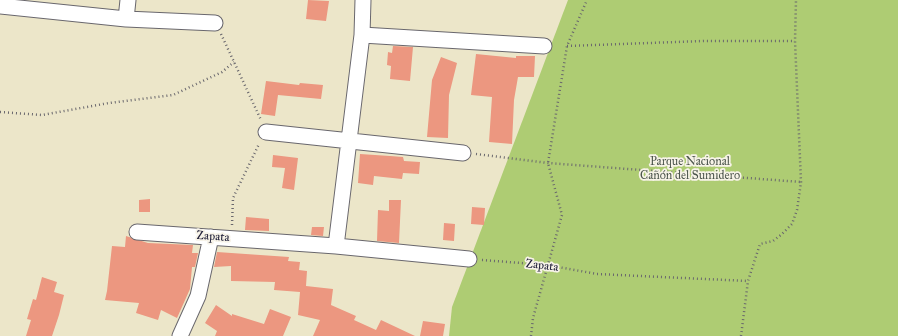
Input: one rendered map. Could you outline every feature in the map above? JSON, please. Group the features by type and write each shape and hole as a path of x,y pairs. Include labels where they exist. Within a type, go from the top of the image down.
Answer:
{"street":[{"path":"126,19 128,0"},
{"path":"336,246 362,35 363,0"},
{"path":"0,6 126,19 215,23"},
{"path":"362,35 544,46"},
{"path":"266,132 463,153"},
{"name":"Zapata","path":"137,232 336,246 469,259"},
{"path":"180,336 198,296 211,237"}],"path":[{"path":"530,336 547,266 562,215 548,163 567,46 587,0"},
{"path":"741,336 748,281 760,244 773,241 792,224 797,210 800,182 795,41 796,0"},
{"path":"215,23 266,132 232,198 232,238"},
{"path":"567,46 704,41 795,41"},
{"path":"0,112 42,115 109,103 173,96 222,72 234,62"},
{"path":"463,153 548,163 800,182"},
{"name":"Zapata","path":"469,259 547,266 597,274 748,281"}],"green space":[{"name":"Parque Nacional Cañón del Sumidero","path":"568,0 898,0 898,336 449,336 452,307"}],"building":[{"path":"308,0 329,1 326,21 306,19"},
{"path":"393,46 413,47 410,81 390,79 391,66 387,65 388,52 392,53"},
{"path":"476,54 516,58 516,56 535,56 534,77 518,77 514,100 512,144 489,142 492,97 471,95"},
{"path":"441,57 457,63 449,95 448,138 427,137 432,80"},
{"path":"266,81 299,85 300,83 323,85 321,99 278,95 275,116 261,114"},
{"path":"360,154 403,157 404,161 420,162 419,174 403,173 402,179 374,176 373,185 358,183"},
{"path":"273,155 298,158 294,190 282,188 285,168 272,167"},
{"path":"150,199 150,212 139,212 139,200"},
{"path":"389,200 401,200 399,243 377,241 378,210 389,211"},
{"path":"472,207 485,208 484,225 471,224"},
{"path":"246,217 269,219 269,231 245,230"},
{"path":"444,223 455,224 454,241 443,240"},
{"path":"312,227 324,227 323,236 311,235"},
{"path":"126,236 148,243 193,245 192,253 198,253 195,267 192,267 190,289 177,318 161,310 158,320 136,313 139,303 105,300 112,246 125,247"},
{"path":"217,252 289,257 288,261 300,262 299,270 307,271 306,286 333,289 331,305 356,316 354,320 376,330 381,320 415,336 313,336 320,320 298,315 300,292 274,290 275,282 231,281 231,266 214,267"},
{"path":"42,277 57,282 54,292 64,295 59,315 52,336 26,336 31,320 27,319 33,299 36,300"},
{"path":"216,305 232,316 232,314 264,324 270,309 291,317 283,336 215,336 217,331 205,323"},
{"path":"423,321 445,324 443,336 420,336"}]}
